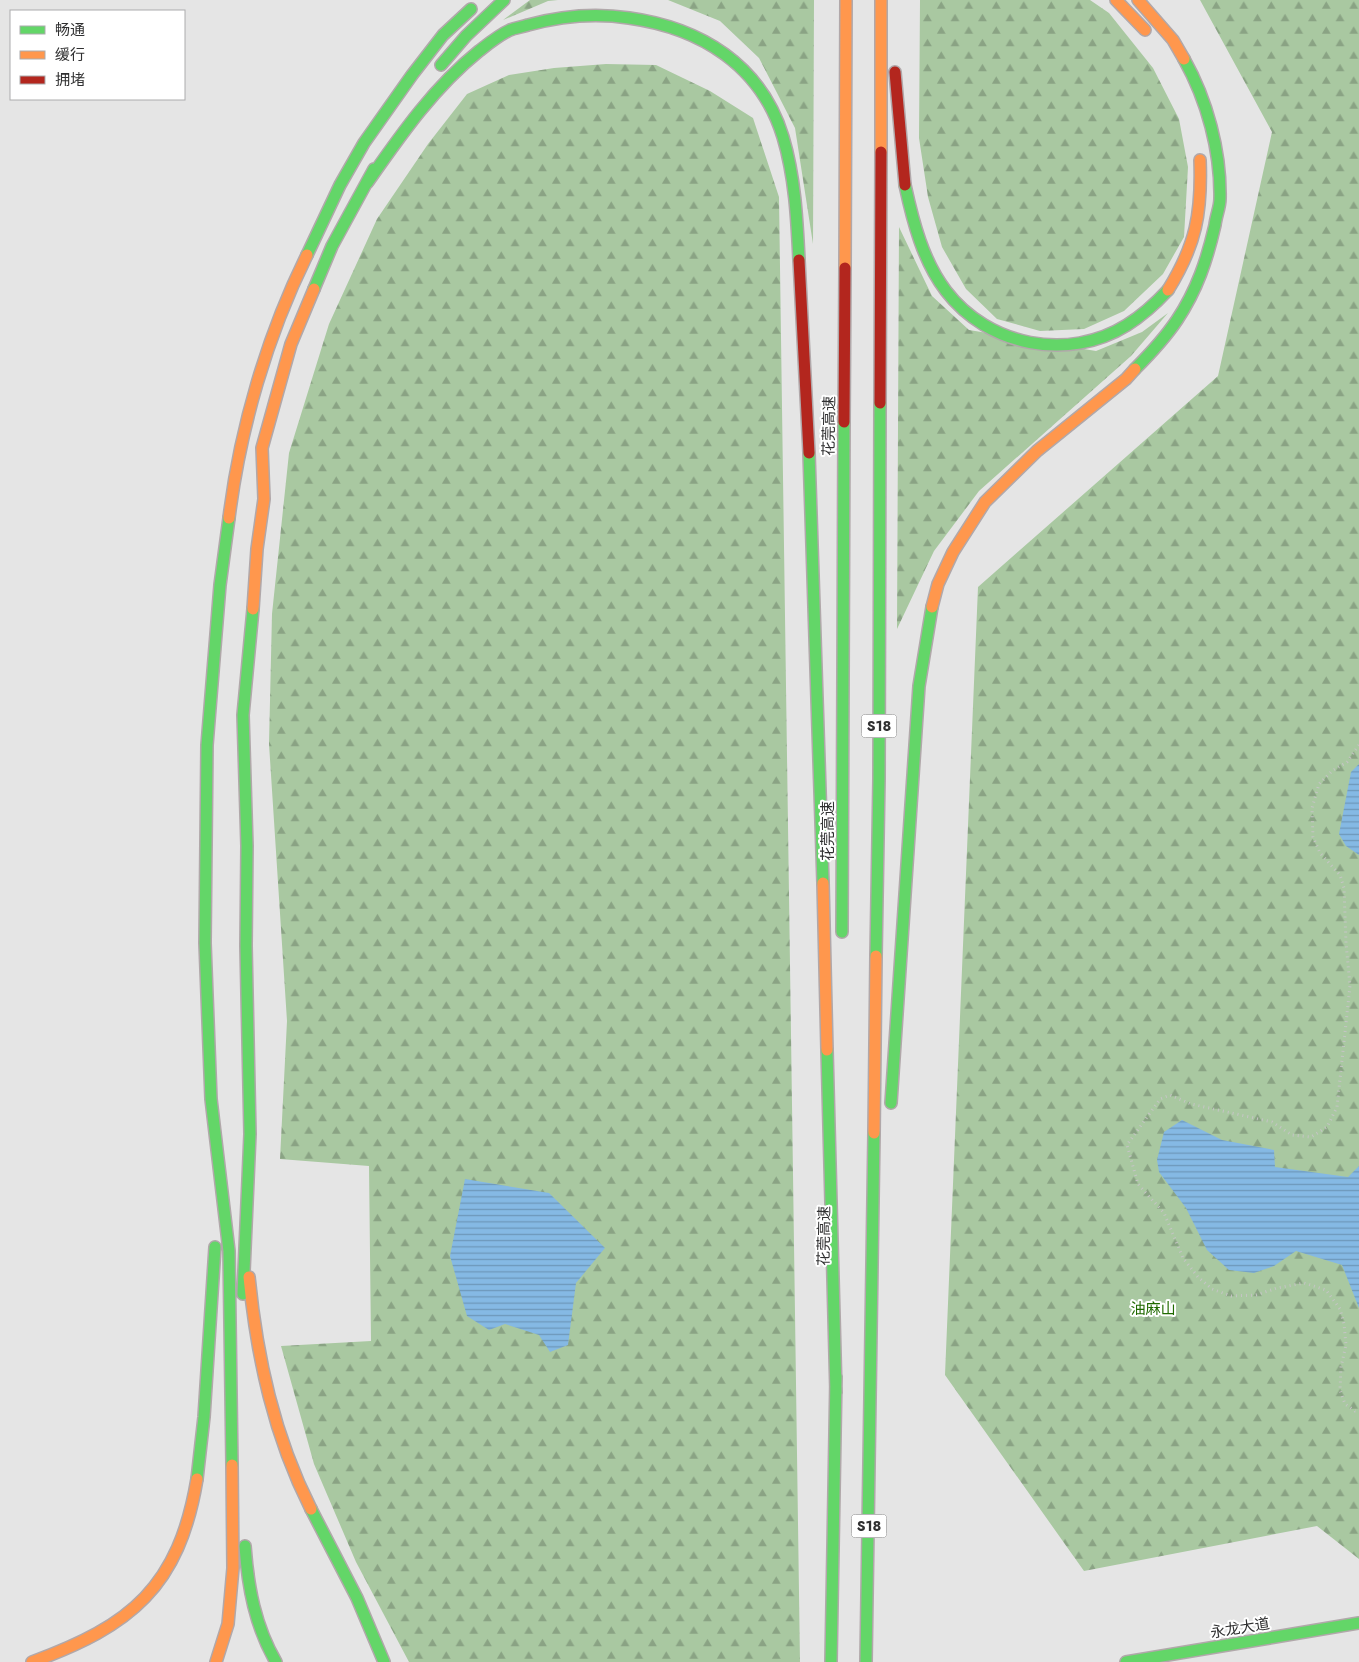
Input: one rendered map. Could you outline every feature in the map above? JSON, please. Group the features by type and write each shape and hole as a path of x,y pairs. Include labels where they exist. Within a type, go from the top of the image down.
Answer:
{"main road":[{"path":"216,1662 228,1624 231,1603 233,1525 229,1251 211,1099 207,1029 205,943 207,744 220,585 233,483 253,401 274,332 290,289 340,185 364,143 412,75 470,0"},
{"path":"443,34 481,0"},
{"path":"434,73 466,36 504,0"},
{"name":"花莞高速","path":"842,948 846,0"},
{"name":"S18","path":"866,1662 879,779 881,0"},
{"path":"1116,0 1152,38"},
{"path":"890,1112 919,686 924,644 938,584 953,552 985,502 1037,451 1126,378 1161,342 1178,319 1194,290 1207,260 1215,230 1220,200 1218,163 1212,131 1203,100 1190,68 1173,40 1138,0"},
{"path":"367,183 406,128 441,84 468,58 505,33 528,21 576,7 614,6 632,8 667,17 693,29 711,40 740,65 767,100 779,126 791,171 796,205 811,498 820,720 830,1215 836,1393"},
{"path":"895,61 904,185 914,229 924,254 946,292 959,305 978,322 1014,340 1036,345 1072,345 1089,342 1131,324 1161,300 1181,270 1190,251 1196,230 1202,186 1199,149"},
{"path":"242,1314 247,1237 250,1134 243,715 252,627 257,549 264,499 262,448 291,344 332,246 398,123 419,94"},
{"name":"花莞高速","path":"831,1662 840,1112"},
{"path":"32,1662 82,1642 120,1620 153,1589 168,1568 180,1545 190,1518 201,1453 210,1349 219,1171"},
{"path":"871,1391 884,1202"},
{"path":"247,1237 252,1313 278,1432 303,1494 375,1635 384,1662"},
{"path":"242,1343 244,1520"},
{"path":"245,1538 252,1606 276,1662"},
{"name":"永龙大道","path":"1126,1662 1359,1623"}],"path":[{"path":"1359,746 1347,762 1332,771 1319,784 1312,808 1312,836 1320,853 1340,875 1344,888 1350,986 1337,1107 1327,1127 1310,1137 1292,1135 1272,1122 1191,1104 1170,1095 1160,1099 1127,1145 1138,1184 1164,1213 1183,1258 1198,1277 1212,1289 1231,1296 1256,1295 1278,1288 1304,1284 1326,1290 1340,1309 1344,1324 1346,1345 1341,1366 1340,1390 1345,1404 1355,1411 1359,1411"}],"green space":[{"path":"530,0 558,0 548,1 503,20"},
{"path":"668,0 814,0 813,244 795,128 759,58 720,21"},
{"path":"920,0 1090,0 1109,13 1153,68 1179,119 1188,167 1184,237 1163,274 1124,311 1084,329 1040,331 997,319 966,289 942,247 928,197 919,138"},
{"name":"油麻山","path":"1200,0 1359,0 1359,1559 1317,1526 1084,1571 945,1375 978,587 1218,376 1272,132"},
{"path":"606,64 656,65 710,91 753,118 779,197 800,1662 409,1662 356,1562 314,1464 281,1346 371,1341 369,1166 280,1159 287,1021 269,744 272,614 289,453 329,324 377,219 428,144 467,94 509,75 554,68"},
{"path":"899,227 932,296 969,330 1096,351 1142,332 1168,313 1131,356 979,491 934,551 897,629"}],"water":[{"path":"1359,764 1359,855 1346,846 1339,834 1351,772"},
{"path":"1182,1120 1222,1140 1274,1150 1275,1167 1348,1177 1359,1166 1359,1308 1342,1265 1296,1251 1274,1266 1254,1273 1229,1270 1207,1250 1186,1208 1159,1172 1157,1160 1164,1132"},
{"path":"465,1179 549,1193 605,1248 576,1283 568,1345 550,1352 539,1335 505,1324 489,1330 467,1316 450,1256"}],"traffic: fast":[{"path":"441,65 466,36 504,0"},
{"path":"307,255 340,185 364,143 443,35 471,9"},
{"path":"367,183 405,130 432,97 462,65 502,34 516,28 566,18 591,16 629,18 655,23 704,41 725,54 744,70 760,89 773,112 787,152 795,198 799,260"},
{"path":"1135,369 1152,352 1177,320 1196,286 1212,238 1220,199 1218,163 1211,126 1199,91 1184,59"},
{"path":"314,289 332,246 374,169"},
{"path":"905,185 925,254 946,291 963,310 984,325 1006,336 1030,342 1055,345 1080,343 1104,336 1127,325 1154,305 1168,290"},
{"path":"876,956 879,779 880,403"},
{"path":"842,932 844,422"},
{"path":"809,453 823,883"},
{"path":"205,943 207,745 220,585 229,518"},
{"path":"891,1103 919,686 932,607"},
{"path":"246,946 247,846 243,715 253,609"},
{"path":"205,943 211,1099 229,1251 232,1465"},
{"path":"243,1294 250,1134 246,946"},
{"path":"827,1050 836,1393"},
{"path":"866,1662 874,1133"},
{"path":"197,1479 204,1417 215,1247"},
{"path":"831,1662 836,1376"},
{"path":"311,1509 357,1598 384,1662"},
{"path":"245,1546 254,1606 263,1634 276,1662"},
{"path":"1126,1662 1359,1623"}],"traffic: slow":[{"path":"845,268 846,0"},
{"path":"881,0 881,152"},
{"path":"1116,0 1145,30"},
{"path":"1138,0 1173,40 1184,59"},
{"path":"1168,290 1185,258 1195,228 1200,196 1200,160"},
{"path":"229,518 240,450 257,383 279,318 307,255"},
{"path":"253,609 257,549 264,499 262,448 291,344 314,289"},
{"path":"932,607 938,584 953,552 985,502 1037,451 1126,379 1135,369"},
{"path":"823,883 827,1050"},
{"path":"874,1133 876,956"},
{"path":"249,1277 262,1367 269,1396 287,1453 311,1509"},
{"path":"216,1662 228,1624 233,1568 232,1465"},
{"path":"32,1662 97,1633 123,1617 145,1598 163,1575 178,1548 189,1516 197,1479"}],"traffic: jam":[{"path":"895,72 905,185"},
{"path":"880,403 881,152"},
{"path":"799,260 809,453"},
{"path":"844,422 845,268"}]}
